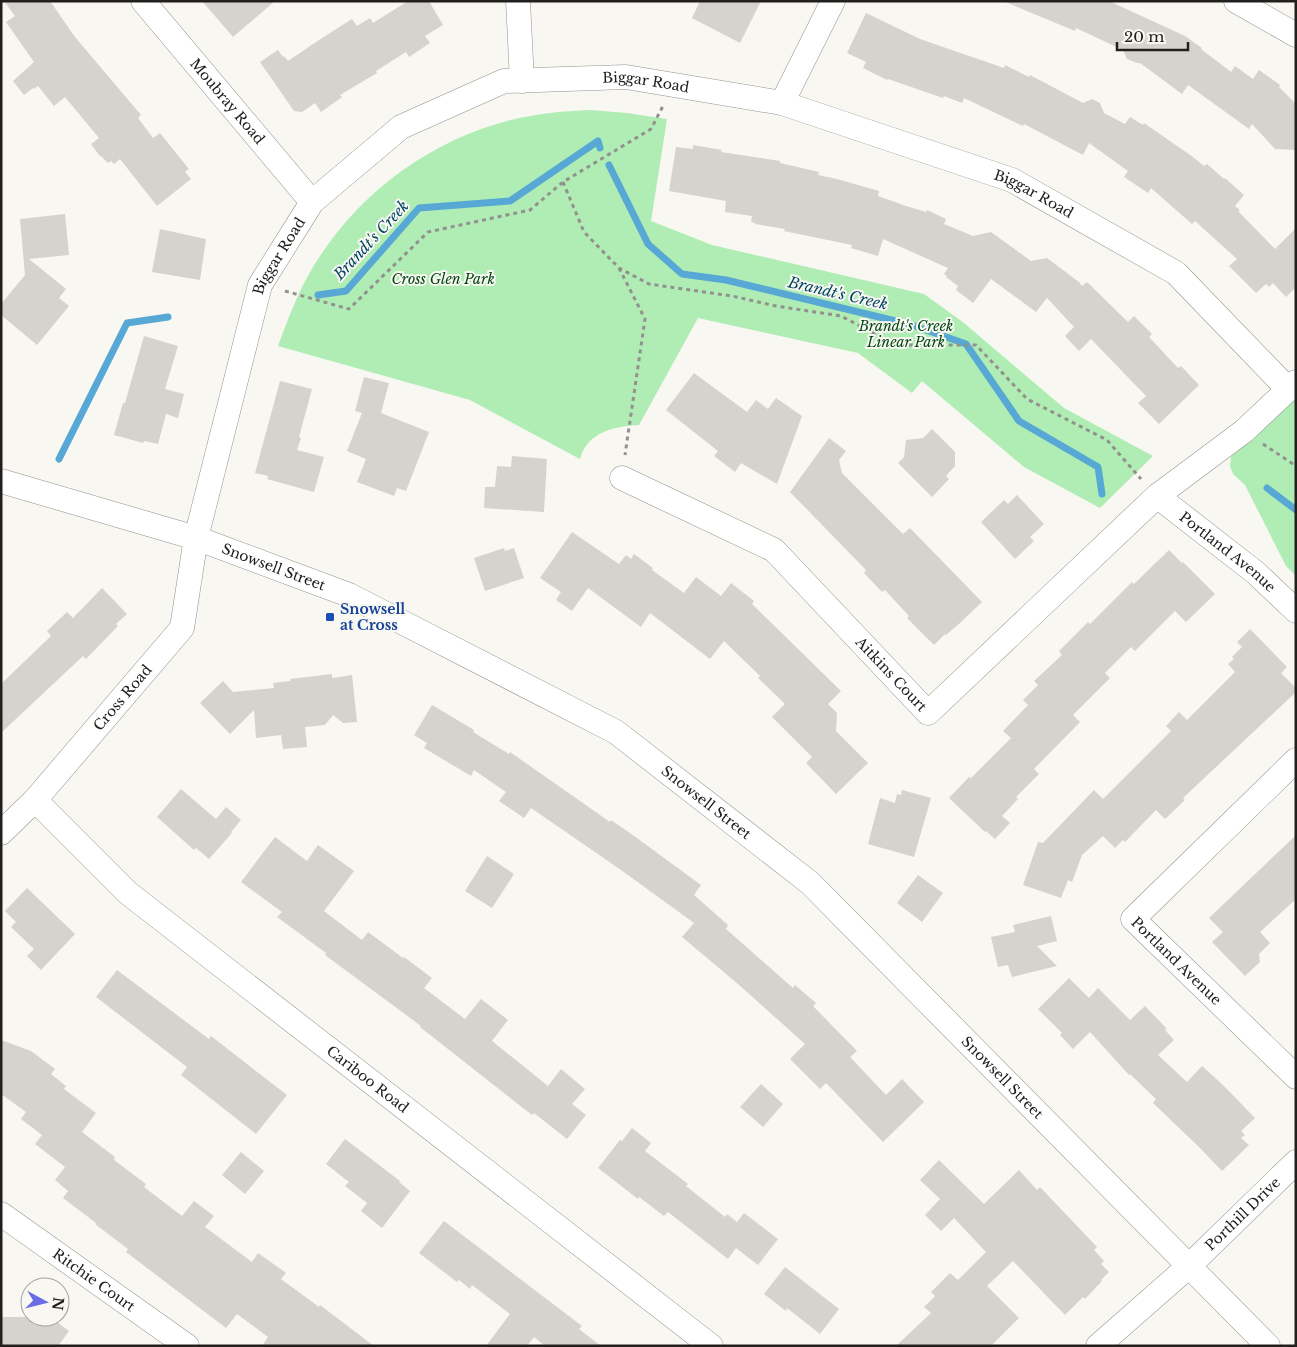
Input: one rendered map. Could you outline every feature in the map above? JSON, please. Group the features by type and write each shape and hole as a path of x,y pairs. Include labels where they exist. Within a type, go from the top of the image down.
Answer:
{"street":[{"name":"Moubray Road","path":"143,1 312,202"},
{"path":"518,1 522,81"},
{"path":"782,103 832,1"},
{"path":"1236,1 1296,34"},
{"name":"Biggar Road","path":"196,538 260,285 312,202 401,127 504,82 626,77 782,103 1012,180 1176,272 1292,386"},
{"path":"1156,496 1244,431 1292,386"},
{"name":"Aitkins Court","path":"622,478 774,550 928,713 1156,496"},
{"name":"Snowsell Street","path":"1,481 196,538 349,595 616,732 810,882 1268,1346"},
{"name":"Portland Avenue","path":"1156,496 1256,573 1296,611"},
{"name":"Cross Road","path":"1,833 35,800 182,628 196,538"},
{"name":"Portland Avenue","path":"1296,760 1133,919 1296,1077"},
{"name":"Cariboo Road","path":"35,800 128,893 711,1346"},
{"name":"Porthill Drive","path":"1098,1346 1189,1266 1296,1162"},
{"name":"Ritchie Court","path":"1,1214 187,1346"}],"path":[{"path":"260,285 349,309 428,232 530,210 563,182 651,129 673,85"},
{"path":"563,182 584,232 619,268 645,319 622,478"},
{"path":"619,268 649,284 732,296 776,306 841,316 896,345 976,345 1027,399 1107,440 1156,496"},
{"path":"1244,431 1296,466"}],"green space":[{"name":"Cross Glen Park","path":"591,110 667,119 651,221 712,245 924,294 964,323 1064,408 1153,456 1100,508 1024,467 922,381 912,393 858,353 698,318 639,425 603,432 589,442 580,459 470,400 278,346 298,296 313,267 334,237 358,209 385,184 445,144 479,130 514,119 555,112"},
{"path":"1296,392 1296,576 1286,566 1245,485 1233,474 1230,466 1231,457 1234,453"}],"building":[{"path":"4,1 50,1 75,37 141,115 138,118 153,138 160,133 189,169 185,172 191,179 157,206 120,159 114,164 111,161 108,163 99,155 91,144 99,138 65,97 54,106 38,86 24,95 13,81 34,62 6,22 15,16"},
{"path":"202,1 275,1 233,37"},
{"path":"408,1 429,1 443,25 425,36 430,43 409,57 406,52 376,71 377,73 340,95 342,97 321,112 315,103 302,112 294,111 260,62 278,50 288,61 352,19 357,26 370,18 373,23"},
{"path":"700,1 761,1 740,43 692,18"},
{"path":"1003,1 1109,1 1185,36 1231,72 1235,66 1253,79 1259,70 1280,85 1279,87 1296,104 1296,150 1275,149 1252,124 1249,129 1188,85 1182,94 1140,63 1127,59 1123,50 1076,28 1075,31"},
{"path":"866,13 920,39 1004,68 1005,65 1029,77 1030,75 1083,103 1092,99 1100,103 1104,113 1125,124 1130,117 1143,125 1144,123 1204,166 1207,164 1244,195 1235,206 1275,249 1296,228 1296,287 1286,297 1273,283 1269,287 1266,284 1256,293 1229,266 1237,259 1195,221 1192,224 1151,188 1148,193 1124,177 1128,171 1089,143 1083,155 1024,124 1023,126 964,98 962,103 944,96 943,98 887,80 863,68 866,62 847,53"},
{"path":"693,145 722,150 721,152 780,161 780,163 819,172 818,175 879,191 878,196 926,212 927,210 946,219 944,224 973,236 991,232 1031,261 1047,258 1082,286 1087,282 1128,322 1134,316 1152,334 1149,337 1178,368 1181,366 1199,385 1159,424 1138,403 1146,396 1091,339 1079,351 1065,336 1074,327 1047,298 1036,312 991,279 973,303 956,290 958,286 946,277 944,274 948,268 883,239 878,256 851,248 852,245 755,224 751,222 752,216 725,212 726,201 669,191 676,147 693,149"},
{"path":"65,214 69,255 29,259 66,289 59,298 69,306 37,345 1,315 1,304 25,275 20,219"},
{"path":"160,229 206,239 200,280 152,272"},
{"path":"144,336 178,346 165,389 184,394 178,418 166,414 158,444 144,441 143,443 114,435"},
{"path":"694,373 747,412 756,400 768,409 776,398 802,416 777,484 741,463 735,472 714,456 718,451 666,410"},
{"path":"364,377 389,383 381,413 429,432 406,491 397,488 394,496 357,482 366,459 347,451 362,413 355,411"},
{"path":"280,381 312,389 297,450 324,457 314,492 267,479 268,476 255,473"},
{"path":"932,429 955,452 955,466 946,476 949,479 932,497 898,463 904,457 906,440 923,438"},
{"path":"829,438 846,451 839,460 842,473 903,534 910,528 982,602 934,645 907,618 909,616 885,590 882,592 864,573 866,570 790,492"},
{"path":"512,456 547,459 544,512 484,508 485,487 495,487 497,466 511,467"},
{"path":"1017,495 1044,524 1030,537 1034,541 1015,559 981,522 1004,500 1008,504"},
{"path":"572,532 619,564 626,555 631,559 634,554 653,568 652,570 684,593 696,577 721,596 731,583 754,601 752,604 841,691 828,704 837,713 836,731 868,763 836,794 806,763 812,757 772,717 785,704 758,678 760,676 724,641 710,659 650,613 641,627 588,588 572,611 556,600 561,592 540,578"},
{"path":"504,548 505,551 514,548 524,578 485,591 474,558"},
{"path":"1169,550 1215,594 1186,622 1175,611 1135,651 1131,647 1105,673 1110,678 1073,715 1080,722 1034,769 1039,774 1016,797 1018,799 1002,816 1010,823 995,839 949,798 1011,738 1003,731 1028,705 1023,700 1038,685 1034,681 1062,655 1059,651 1088,622 1090,624 1132,582 1134,584"},
{"path":"102,588 127,614 86,659 83,656 1,733 1,684 51,636 47,631 67,612 73,618"},
{"path":"1250,629 1287,667 1281,673 1296,688 1296,692 1183,798 1185,800 1165,819 1156,810 1125,842 1123,840 1115,848 1103,836 1082,855 1072,882 1068,880 1061,898 1023,885 1038,842 1043,843 1094,790 1103,799 1171,731 1166,726 1179,712 1187,720 1235,672 1228,664 1242,647 1237,642"},
{"path":"332,674 332,678 352,675 357,722 343,723 333,715 325,725 305,727 307,747 283,749 281,735 256,738 254,710 230,734 200,703 223,681 233,692 274,688 273,683"},
{"path":"432,705 509,754 510,752 610,822 611,820 630,833 701,885 694,895 728,925 726,929 793,988 795,985 816,1003 813,1006 857,1051 850,1057 886,1095 902,1079 924,1102 883,1142 826,1083 820,1089 790,1059 805,1044 682,937 694,923 531,808 524,818 499,801 506,792 474,770 471,776 424,748 427,743 414,735"},
{"path":"181,789 216,819 226,807 241,820 209,859 196,848 194,850 157,817"},
{"path":"902,790 931,798 914,857 868,844 880,798 895,803 897,794 901,795"},
{"path":"1296,835 1296,899 1260,932 1270,943 1259,954 1260,962 1245,976 1212,942 1223,932 1209,918"},
{"path":"275,837 307,861 318,845 354,871 324,911 362,940 368,932 432,978 424,988 465,1019 481,999 508,1020 492,1041 548,1086 561,1069 585,1089 572,1104 586,1115 567,1139 534,1113 532,1115 421,1026 325,955 326,953 277,917 282,912 241,882"},
{"path":"487,856 514,874 492,908 465,891"},
{"path":"918,875 943,893 922,922 897,903"},
{"path":"27,888 75,934 41,970 27,956 34,949 11,927 16,922 5,911"},
{"path":"1051,916 1057,941 1037,946 1057,966 1012,977 1008,965 998,967 991,937 1015,932 1013,925"},
{"path":"117,970 209,1039 211,1036 287,1095 256,1134 181,1075 187,1067 96,997"},
{"path":"1069,978 1089,998 1098,988 1130,1020 1145,1006 1167,1029 1165,1030 1174,1040 1158,1055 1187,1082 1202,1066 1255,1118 1241,1131 1245,1135 1241,1138 1249,1145 1222,1171 1153,1103 1156,1099 1129,1075 1090,1032 1073,1049 1060,1035 1062,1033 1038,1009"},
{"path":"1,1040 31,1051 55,1069 51,1074 66,1086 64,1089 96,1113 82,1132 115,1157 114,1160 146,1184 144,1187 182,1216 194,1201 214,1216 205,1227 252,1262 258,1253 286,1273 281,1279 319,1307 320,1305 374,1346 262,1346 268,1337 237,1314 226,1328 126,1252 128,1249 63,1198 68,1191 55,1180 65,1167 35,1144 42,1135 21,1119 26,1112 1,1094"},
{"path":"761,1084 783,1104 763,1127 740,1107"},
{"path":"632,1128 651,1143 645,1151 688,1184 686,1186 725,1217 727,1214 737,1222 744,1213 778,1239 758,1265 736,1248 728,1259 668,1212 664,1216 639,1197 638,1199 598,1168"},
{"path":"345,1139 400,1181 410,1191 382,1228 361,1211 367,1203 345,1186 349,1182 326,1164"},
{"path":"241,1152 264,1171 245,1194 222,1175"},
{"path":"939,1160 984,1204 1019,1170 1037,1190 1040,1187 1097,1247 1094,1250 1104,1261 1101,1264 1109,1272 1085,1299 1083,1297 1065,1315 1013,1261 987,1286 1019,1318 991,1346 896,1346 931,1313 924,1307 935,1296 931,1292 950,1273 958,1280 986,1252 954,1218 941,1231 925,1215 940,1199 920,1180"},
{"path":"444,1221 582,1326 579,1329 601,1346 545,1346 534,1337 527,1346 486,1346 510,1314 472,1285 470,1289 459,1280 457,1282 419,1253"},
{"path":"785,1267 839,1309 820,1334 787,1308 786,1311 764,1294"},
{"path":"1,1317 20,1317 20,1327 64,1327 69,1331 58,1346 1,1346"}],"waterway":[{"name":"Brandt's Creek","path":"318,295 346,291 419,208 510,201 598,141 600,148"},
{"name":"Brandt's Creek","path":"609,165 648,244 682,274 726,280 912,325 966,344 1019,421 1098,467 1102,494"},
{"name":"Brandt's Creek","path":"59,459 127,323 168,317"},
{"name":"Brandt's Creek","path":"1267,488 1296,510"}],"place":[{"name":"Snowsell at Cross","path":"330,617"}],"park label":[{"name":"Brandt's Creek Linear Park","path":"906,334"}]}
